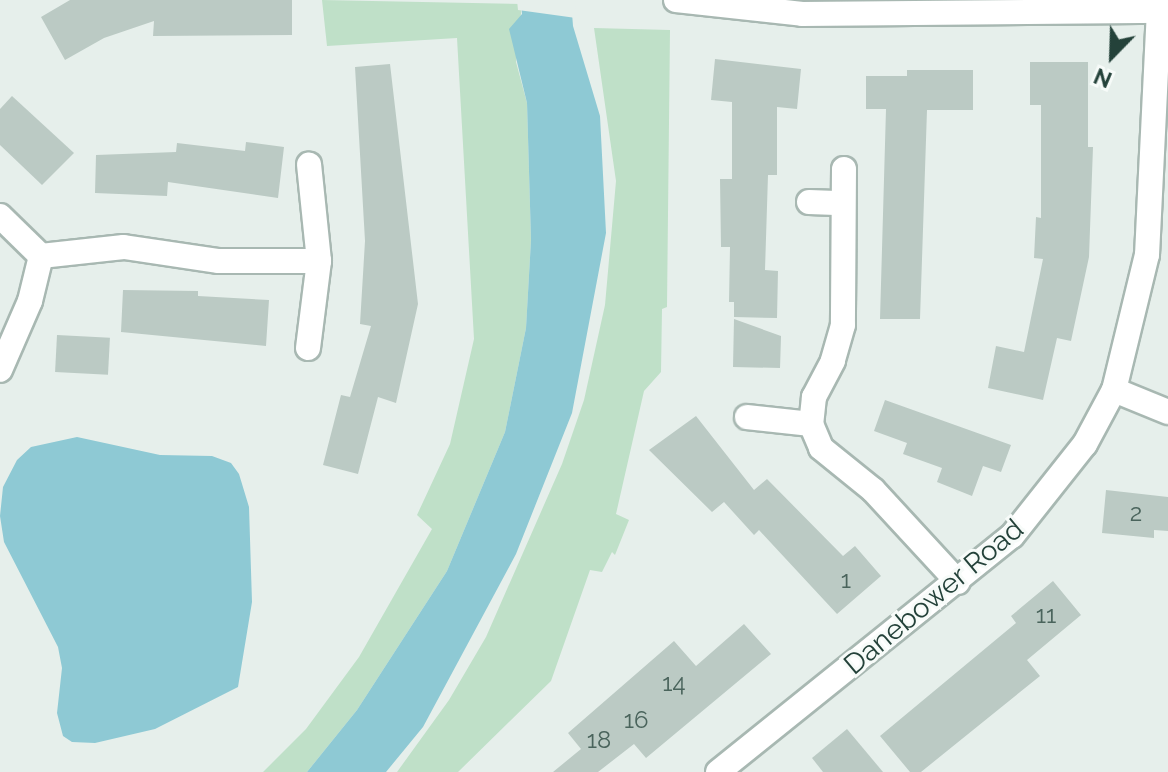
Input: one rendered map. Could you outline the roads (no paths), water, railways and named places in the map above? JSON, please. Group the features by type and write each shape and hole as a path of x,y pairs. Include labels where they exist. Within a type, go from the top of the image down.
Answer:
{"street":[{"path":"676,0 802,14 1164,11"},
{"name":"Danebower Road","path":"718,772 1012,536 1056,484 1114,390 1147,255 1164,11"},
{"path":"308,348 319,261 309,165"},
{"path":"844,169 843,325 833,361 814,397 811,424 821,448 873,490 958,582"},
{"path":"809,202 843,203"},
{"path":"0,216 41,256"},
{"path":"41,256 124,247 219,261 319,261"},
{"path":"0,370 30,301 41,256"},
{"path":"1114,390 1168,412"},
{"path":"747,417 811,424"}],"water":[{"path":"521,0 571,0 573,26 600,116 606,233 572,413 516,554 423,727 386,772 307,772 357,710 447,571 505,432 526,328 531,240 527,103 509,29 522,14"},
{"path":"77,437 160,455 212,456 231,463 239,474 249,507 252,602 238,687 155,729 95,743 72,742 63,736 57,713 62,668 58,647 4,542 0,516 3,487 17,460 31,447"}]}
